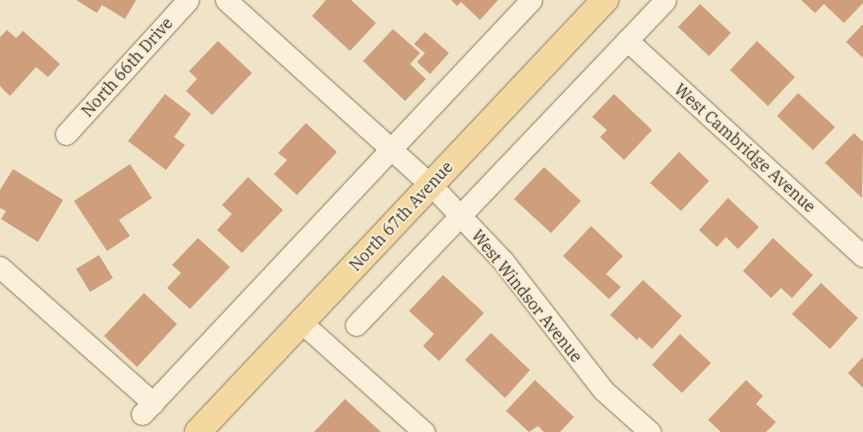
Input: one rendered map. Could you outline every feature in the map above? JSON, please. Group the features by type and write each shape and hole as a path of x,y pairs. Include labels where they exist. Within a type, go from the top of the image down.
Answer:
{"main road":[{"name":"North 67th Avenue","path":"198,432 605,0"}],"street":[{"name":"North 66th Drive","path":"66,134 188,0"},
{"name":"West Windsor Avenue","path":"226,0 431,185 503,261 603,390 650,432"},
{"path":"0,268 148,409 531,0"},
{"path":"356,325 665,0"},
{"name":"West Cambridge Avenue","path":"627,40 863,256"},
{"path":"301,322 424,432"}],"building":[{"path":"76,0 136,0 125,19 102,5 97,13"},
{"path":"326,0 351,0 376,23 350,51 312,16"},
{"path":"451,0 498,0 480,20 461,2 457,6"},
{"path":"801,0 863,0 863,3 844,23 824,4 815,13"},
{"path":"700,4 731,33 709,56 678,27"},
{"path":"863,24 863,58 846,42"},
{"path":"393,29 420,53 410,64 426,79 405,101 363,61"},
{"path":"7,30 16,38 23,31 60,64 48,77 36,67 10,96 0,86 0,37"},
{"path":"425,32 449,53 430,74 417,62 425,53 414,44"},
{"path":"218,41 252,73 212,115 186,91 197,79 189,71"},
{"path":"757,41 795,77 768,106 730,70"},
{"path":"798,93 835,127 813,150 777,116"},
{"path":"165,94 191,114 174,137 185,145 166,170 128,141"},
{"path":"614,94 652,130 624,160 600,137 607,130 592,117"},
{"path":"306,123 337,152 297,195 274,174 287,160 278,153"},
{"path":"854,133 863,142 862,198 825,163"},
{"path":"679,152 709,181 681,211 650,183"},
{"path":"130,164 152,198 119,220 130,236 107,251 74,201"},
{"path":"544,167 581,201 551,233 514,199"},
{"path":"13,169 63,200 38,242 1,219 6,211 0,208 0,190"},
{"path":"248,177 283,210 242,253 217,230 232,214 222,205"},
{"path":"728,198 759,227 738,249 726,237 717,247 699,230"},
{"path":"591,226 623,256 606,274 621,287 609,299 563,256"},
{"path":"198,238 230,267 190,309 167,288 181,273 172,265"},
{"path":"773,238 813,275 792,298 781,288 771,298 743,271"},
{"path":"99,255 113,278 90,292 76,269"},
{"path":"443,275 484,313 439,361 423,346 434,334 409,311"},
{"path":"643,280 682,316 652,349 639,337 637,340 610,315"},
{"path":"821,283 858,318 830,349 792,314"},
{"path":"144,293 177,324 137,367 104,336"},
{"path":"491,333 530,370 505,398 465,360"},
{"path":"680,334 711,363 682,393 652,365"},
{"path":"863,357 863,388 848,373"},
{"path":"535,380 574,417 560,432 544,432 538,426 529,432 506,411"},
{"path":"746,380 763,396 756,404 776,422 766,432 721,432 708,420"},
{"path":"345,399 381,432 314,432"}]}
